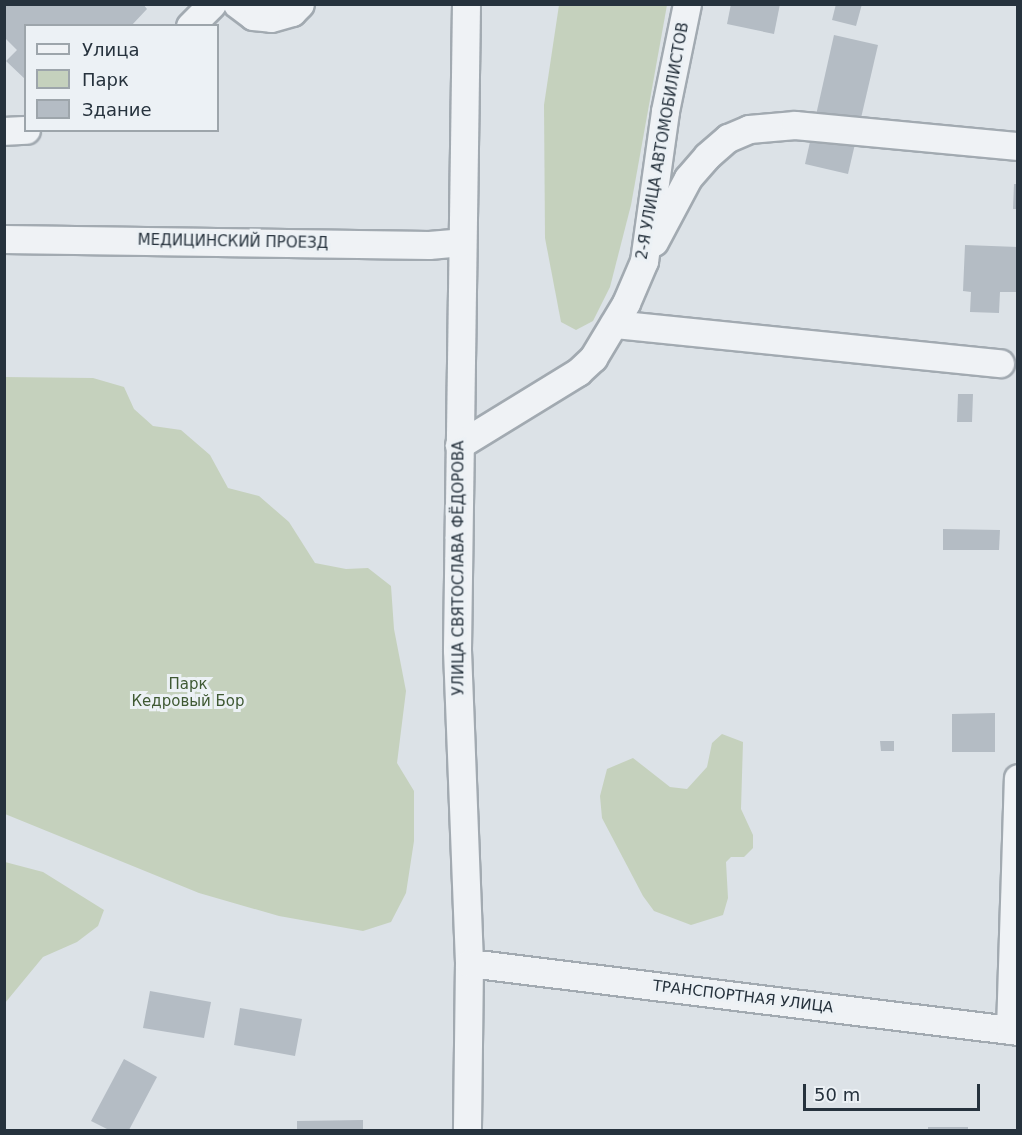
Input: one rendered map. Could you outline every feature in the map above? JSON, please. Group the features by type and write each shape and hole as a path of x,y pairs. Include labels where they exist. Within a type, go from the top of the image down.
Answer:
{"street":[{"path":"192,24 212,4"},
{"path":"237,4 253,16 271,18 292,12 300,4"},
{"name":"УЛИЦА СВЯТОСЛАВА ФЁДОРОВА","path":"466,4 458,650 469,963 467,1131"},
{"name":"2-Я УЛИЦА АВТОМОБИЛИСТОВ","path":"459,445 578,372 594,358 614,324 644,261 665,111 687,4"},
{"path":"644,261 688,178 728,138 749,129 795,125 1017,146"},
{"path":"4,131 24,130"},
{"name":"МЕДИЦИНСКИЙ ПРОЕЗД","path":"4,239 429,245 462,242"},
{"path":"614,324 1000,363"},
{"path":"1014,1030 1017,778"},
{"name":"ТРАНСПОРТНАЯ УЛИЦА","path":"469,963 1014,1030"}],"green space":[{"path":"559,5 667,5 631,205 610,287 593,321 576,330 561,322 545,238 544,105"},
{"name":"Парк Кедровый Бор","path":"4,377 93,378 124,387 134,409 153,426 181,430 210,455 228,488 259,496 289,522 315,563 346,569 368,568 391,586 394,629 406,691 397,763 414,791 414,841 406,893 391,922 363,931 279,916 199,893 5,814"},
{"path":"722,734 743,742 741,809 753,835 753,848 744,857 731,857 726,862 728,898 723,915 691,925 654,911 643,896 602,818 600,796 607,769 633,758 670,787 687,789 707,767 712,743"},
{"path":"5,862 43,872 104,910 98,926 77,942 43,957 5,1003"}],"building":[{"path":"4,4 143,4 147,9 133,24 24,24 24,78 6,61 17,50 4,37"},
{"path":"731,4 780,4 774,34 727,24"},
{"path":"836,4 862,4 856,26 832,20"},
{"path":"834,35 878,45 848,174 805,164"},
{"path":"1014,184 1018,184 1018,209 1013,209"},
{"path":"965,245 1018,247 1018,292 1000,292 999,313 970,312 971,292 963,291"},
{"path":"958,394 973,394 972,422 957,422"},
{"path":"943,529 1000,530 999,550 943,550"},
{"path":"995,713 995,752 952,752 952,714"},
{"path":"880,741 894,741 894,751 881,751"},
{"path":"150,991 211,1002 204,1038 143,1028"},
{"path":"240,1008 302,1019 295,1056 234,1045"},
{"path":"124,1059 157,1077 129,1130 109,1130 91,1121"},
{"path":"363,1120 363,1130 297,1130 297,1121"},
{"path":"928,1127 968,1127 968,1130 928,1130"}]}
